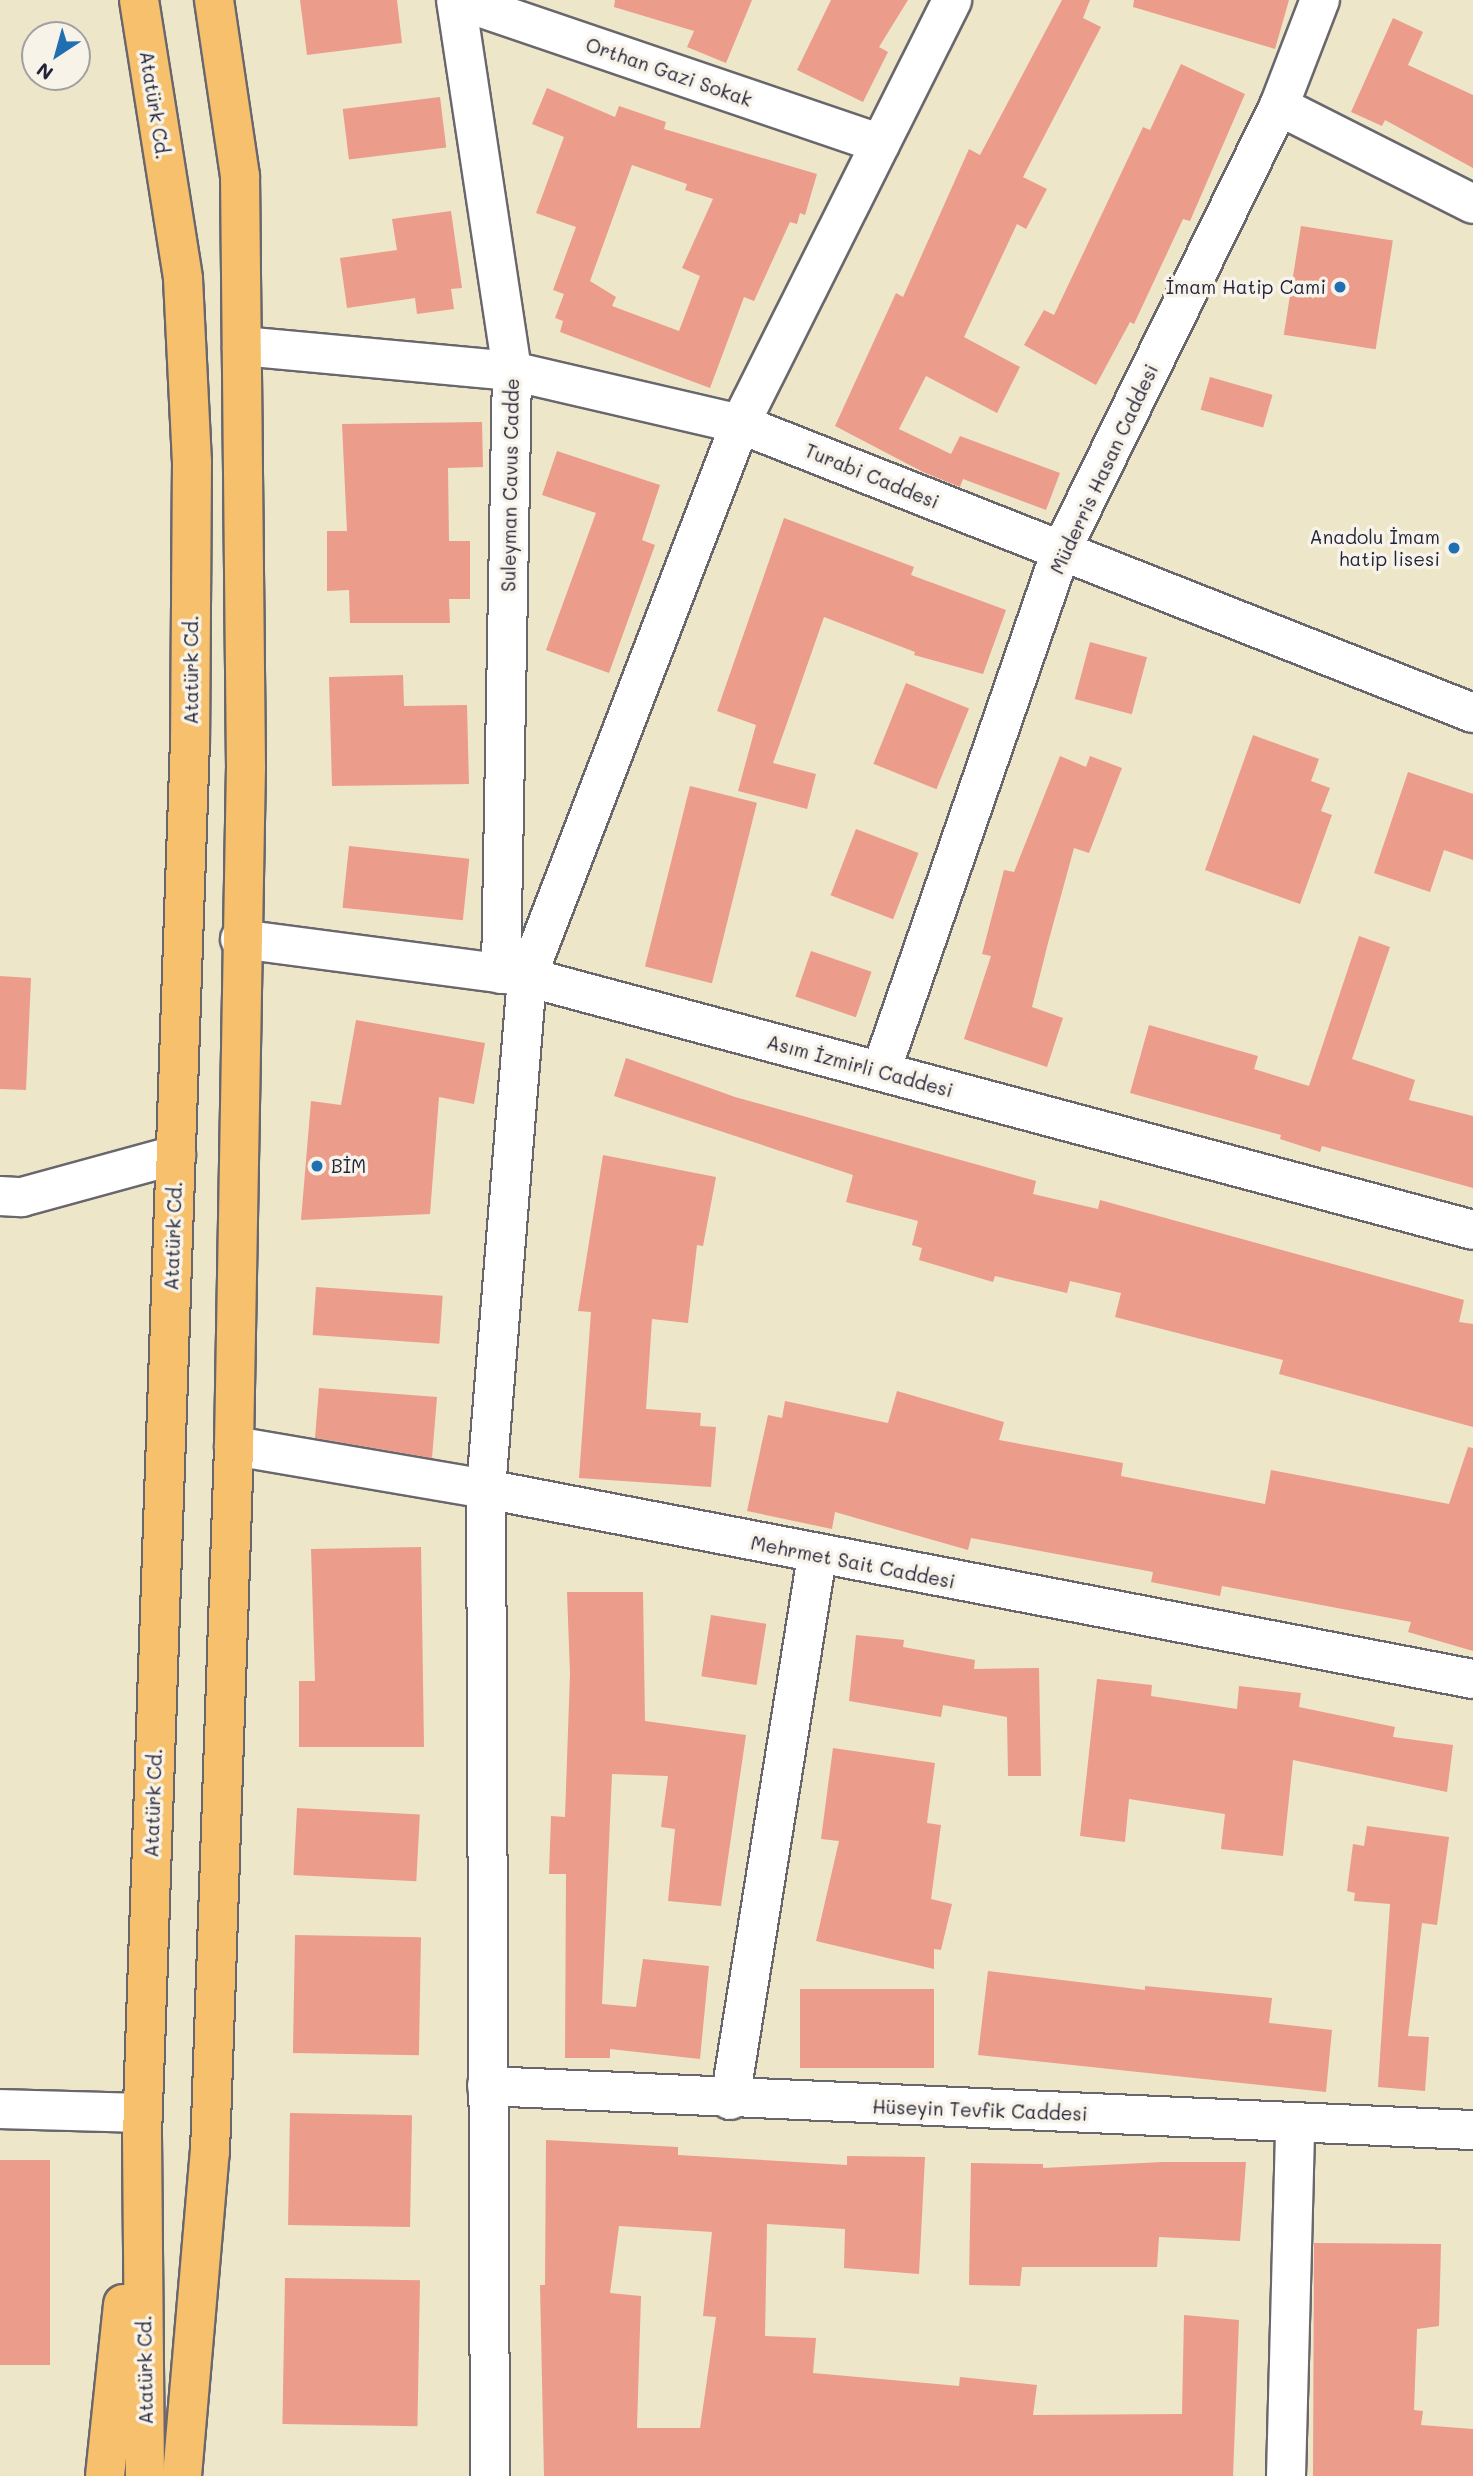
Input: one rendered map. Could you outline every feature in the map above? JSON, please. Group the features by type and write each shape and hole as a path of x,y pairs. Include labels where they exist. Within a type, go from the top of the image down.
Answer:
{"main road":[{"name":"Atatürk Cd.","path":"139,0 183,279 192,462 190,740 142,2124 145,2476"},
{"name":"Atatürk Cd.","path":"182,2476 210,2152 234,1446 240,939 246,768 240,176 214,0"},
{"path":"105,2476 142,2124"},
{"path":"203,2476 210,2152"}],"street":[{"name":"Orthan Gazi Sokak","path":"457,0 880,144"},
{"name":"Suleyman Cavus Cadde","path":"457,0 512,371 514,976"},
{"path":"490,2476 486,1489 514,976 740,424 952,0"},
{"name":"Müderris Hasan Caddesi","path":"881,1071 1061,551 1279,106 1320,0"},
{"path":"1279,106 1473,204"},
{"name":"Turabi Caddesi","path":"242,346 512,371 740,424 1473,713"},
{"name":"Asım İzmirli Caddesi","path":"240,939 514,976 881,1071 1473,1230"},
{"path":"0,1196 22,1197 176,1155"},
{"name":"Mehrmet Sait Caddesi","path":"234,1446 486,1489 817,1556 1473,1679"},
{"path":"730,2100 817,1556"},
{"name":"Hüseyin Tevfik Caddesi","path":"487,2085 730,2100 1473,2130"},
{"path":"0,2109 142,2124"},
{"path":"1286,2476 1295,2124"}],"building":[{"path":"300,0 397,0 402,43 307,55"},
{"path":"615,0 752,0 726,63 687,47 694,31 614,7"},
{"path":"831,0 908,0 879,47 888,52 863,102 797,70"},
{"path":"1062,0 1090,0 1083,18 1101,27 1023,177 1047,189 1026,229 1017,224 964,337 1020,367 997,413 926,376 899,429 951,454 960,436 1060,473 1046,510 963,479 960,487 923,472 835,426 896,293 903,297 969,149 980,155"},
{"path":"1134,0 1289,0 1275,49 1133,7"},
{"path":"1393,18 1423,32 1408,65 1473,95 1473,168 1385,120 1382,126 1351,112"},
{"path":"1181,64 1245,94 1190,221 1183,219 1134,324 1130,322 1096,385 1024,345 1044,310 1054,315 1143,127 1150,130"},
{"path":"547,88 615,117 619,106 666,122 664,129 817,174 805,215 800,213 797,224 790,222 754,301 744,297 710,388 560,332 563,321 555,318 564,294 553,290 576,227 536,213 564,137 532,124","holes":["632,165 687,184 685,190 713,199 682,268 700,276 679,331 612,306 616,297 590,281"]},
{"path":"440,97 446,148 349,160 343,109"},
{"path":"451,211 462,288 451,289 454,309 417,314 415,298 347,308 340,258 397,250 392,219"},
{"name":"İmam Hatip Cami","path":"1301,226 1393,241 1376,349 1284,335"},
{"path":"1210,377 1272,395 1263,428 1201,410"},
{"path":"482,422 483,467 448,468 449,541 470,541 470,599 449,599 450,623 350,623 349,590 327,591 327,531 347,531 342,424"},
{"path":"557,451 660,485 642,540 655,545 609,673 546,650 596,513 542,495"},
{"path":"784,518 914,567 911,575 1006,610 983,674 914,655 915,652 824,617 773,763 816,774 807,809 738,791 756,725 717,711"},
{"path":"1090,642 1147,657 1132,714 1075,699"},
{"path":"403,675 404,706 467,705 469,784 332,786 329,677"},
{"path":"906,683 969,708 936,789 873,764"},
{"path":"1253,735 1319,759 1311,781 1330,788 1321,811 1332,815 1300,904 1205,870"},
{"path":"1060,756 1086,767 1090,756 1122,768 1089,853 1074,848 1048,943 1032,1007 1063,1018 1047,1067 964,1039 991,956 982,954 1004,870 1014,872"},
{"path":"1408,772 1473,794 1473,860 1444,850 1430,892 1374,873"},
{"path":"690,786 757,803 712,983 645,966"},
{"path":"856,829 919,853 893,919 831,895"},
{"path":"349,846 469,859 463,920 343,908"},
{"path":"1359,936 1390,947 1352,1059 1415,1080 1409,1100 1473,1116 1473,1188 1322,1146 1320,1152 1280,1139 1281,1135 1130,1093 1149,1025 1258,1056 1254,1069 1309,1086"},
{"path":"811,951 872,972 856,1017 795,996"},
{"path":"0,976 31,978 26,1090 0,1089"},
{"path":"356,1020 485,1043 474,1104 439,1097 430,1214 301,1220 311,1101 341,1105"},
{"path":"626,1058 735,1097 1036,1181 1033,1194 1098,1209 1100,1200 1464,1300 1459,1322 1473,1324 1473,1427 1279,1374 1283,1360 1115,1317 1121,1293 1070,1281 1067,1293 995,1276 993,1282 919,1260 922,1248 912,1245 918,1221 846,1202 853,1175 614,1096"},
{"path":"603,1155 716,1177 703,1246 697,1245 688,1323 652,1319 646,1409 701,1413 700,1426 716,1427 711,1487 579,1478 591,1312 578,1311"},
{"path":"316,1287 443,1296 439,1344 313,1335"},
{"path":"319,1388 437,1397 432,1458 315,1438"},
{"path":"897,1391 1004,1422 999,1440 1123,1463 1121,1476 1265,1504 1271,1470 1449,1504 1468,1447 1473,1448 1473,1651 1408,1632 1411,1622 1222,1586 1220,1596 1151,1582 1153,1572 971,1538 968,1550 835,1512 832,1529 747,1511 768,1415 782,1418 785,1401 888,1423"},
{"path":"421,1547 424,1747 299,1747 299,1681 315,1681 311,1549"},
{"path":"567,1592 643,1592 645,1721 746,1735 721,1906 668,1901 675,1829 661,1827 668,1776 612,1774 602,2004 636,2007 643,1959 709,1966 700,2059 610,2049 610,2058 565,2058 566,1874 549,1874 551,1816 565,1817 570,1674"},
{"path":"711,1615 766,1624 757,1685 701,1676"},
{"path":"856,1635 904,1640 903,1647 975,1660 974,1669 1039,1668 1041,1776 1008,1776 1007,1717 943,1705 941,1717 849,1701"},
{"path":"1097,1679 1152,1685 1151,1696 1237,1709 1239,1686 1301,1693 1299,1707 1395,1727 1393,1737 1453,1745 1447,1792 1293,1760 1283,1856 1221,1849 1225,1814 1129,1799 1125,1842 1080,1836"},
{"path":"833,1748 935,1763 927,1823 941,1825 931,1899 952,1904 941,1950 934,1949 934,1969 816,1941 839,1841 821,1839"},
{"path":"297,1808 420,1814 416,1881 293,1875"},
{"path":"1367,1826 1449,1837 1437,1925 1422,1923 1408,2036 1429,2037 1425,2091 1378,2087 1390,1904 1354,1901 1355,1893 1347,1891 1353,1844 1364,1846"},
{"path":"295,1935 421,1937 419,2055 293,2053"},
{"path":"988,1971 1145,1990 1145,1986 1272,1998 1269,2023 1332,2030 1326,2092 978,2055"},
{"path":"800,1989 934,1989 934,2068 800,2068"},
{"path":"290,2113 412,2115 410,2227 288,2225"},
{"path":"546,2140 678,2147 678,2155 847,2165 847,2156 925,2157 919,2274 844,2268 845,2229 767,2224 765,2336 816,2338 813,2373 959,2386 960,2377 1037,2385 1033,2415 1182,2414 1184,2315 1239,2320 1233,2476 544,2476 540,2285 545,2285","holes":["619,2226 712,2232 703,2316 716,2317 700,2428 637,2428 641,2296 610,2293"]},
{"path":"0,2160 50,2160 50,2365 0,2365"},
{"path":"1163,2162 1246,2162 1240,2241 1159,2237 1157,2267 1022,2267 1020,2286 969,2285 971,2163 1043,2164 1043,2168"},
{"path":"1314,2243 1441,2244 1439,2326 1417,2329 1414,2410 1423,2411 1421,2425 1473,2429 1473,2476 1313,2476"},
{"path":"285,2278 420,2280 417,2426 282,2424"}],"place":[{"name":"İmam Hatip Cami","path":"1340,287"},
{"name":"Anadolu İmam hatip lisesi","path":"1454,548"},
{"name":"BİM","path":"317,1166"}]}
